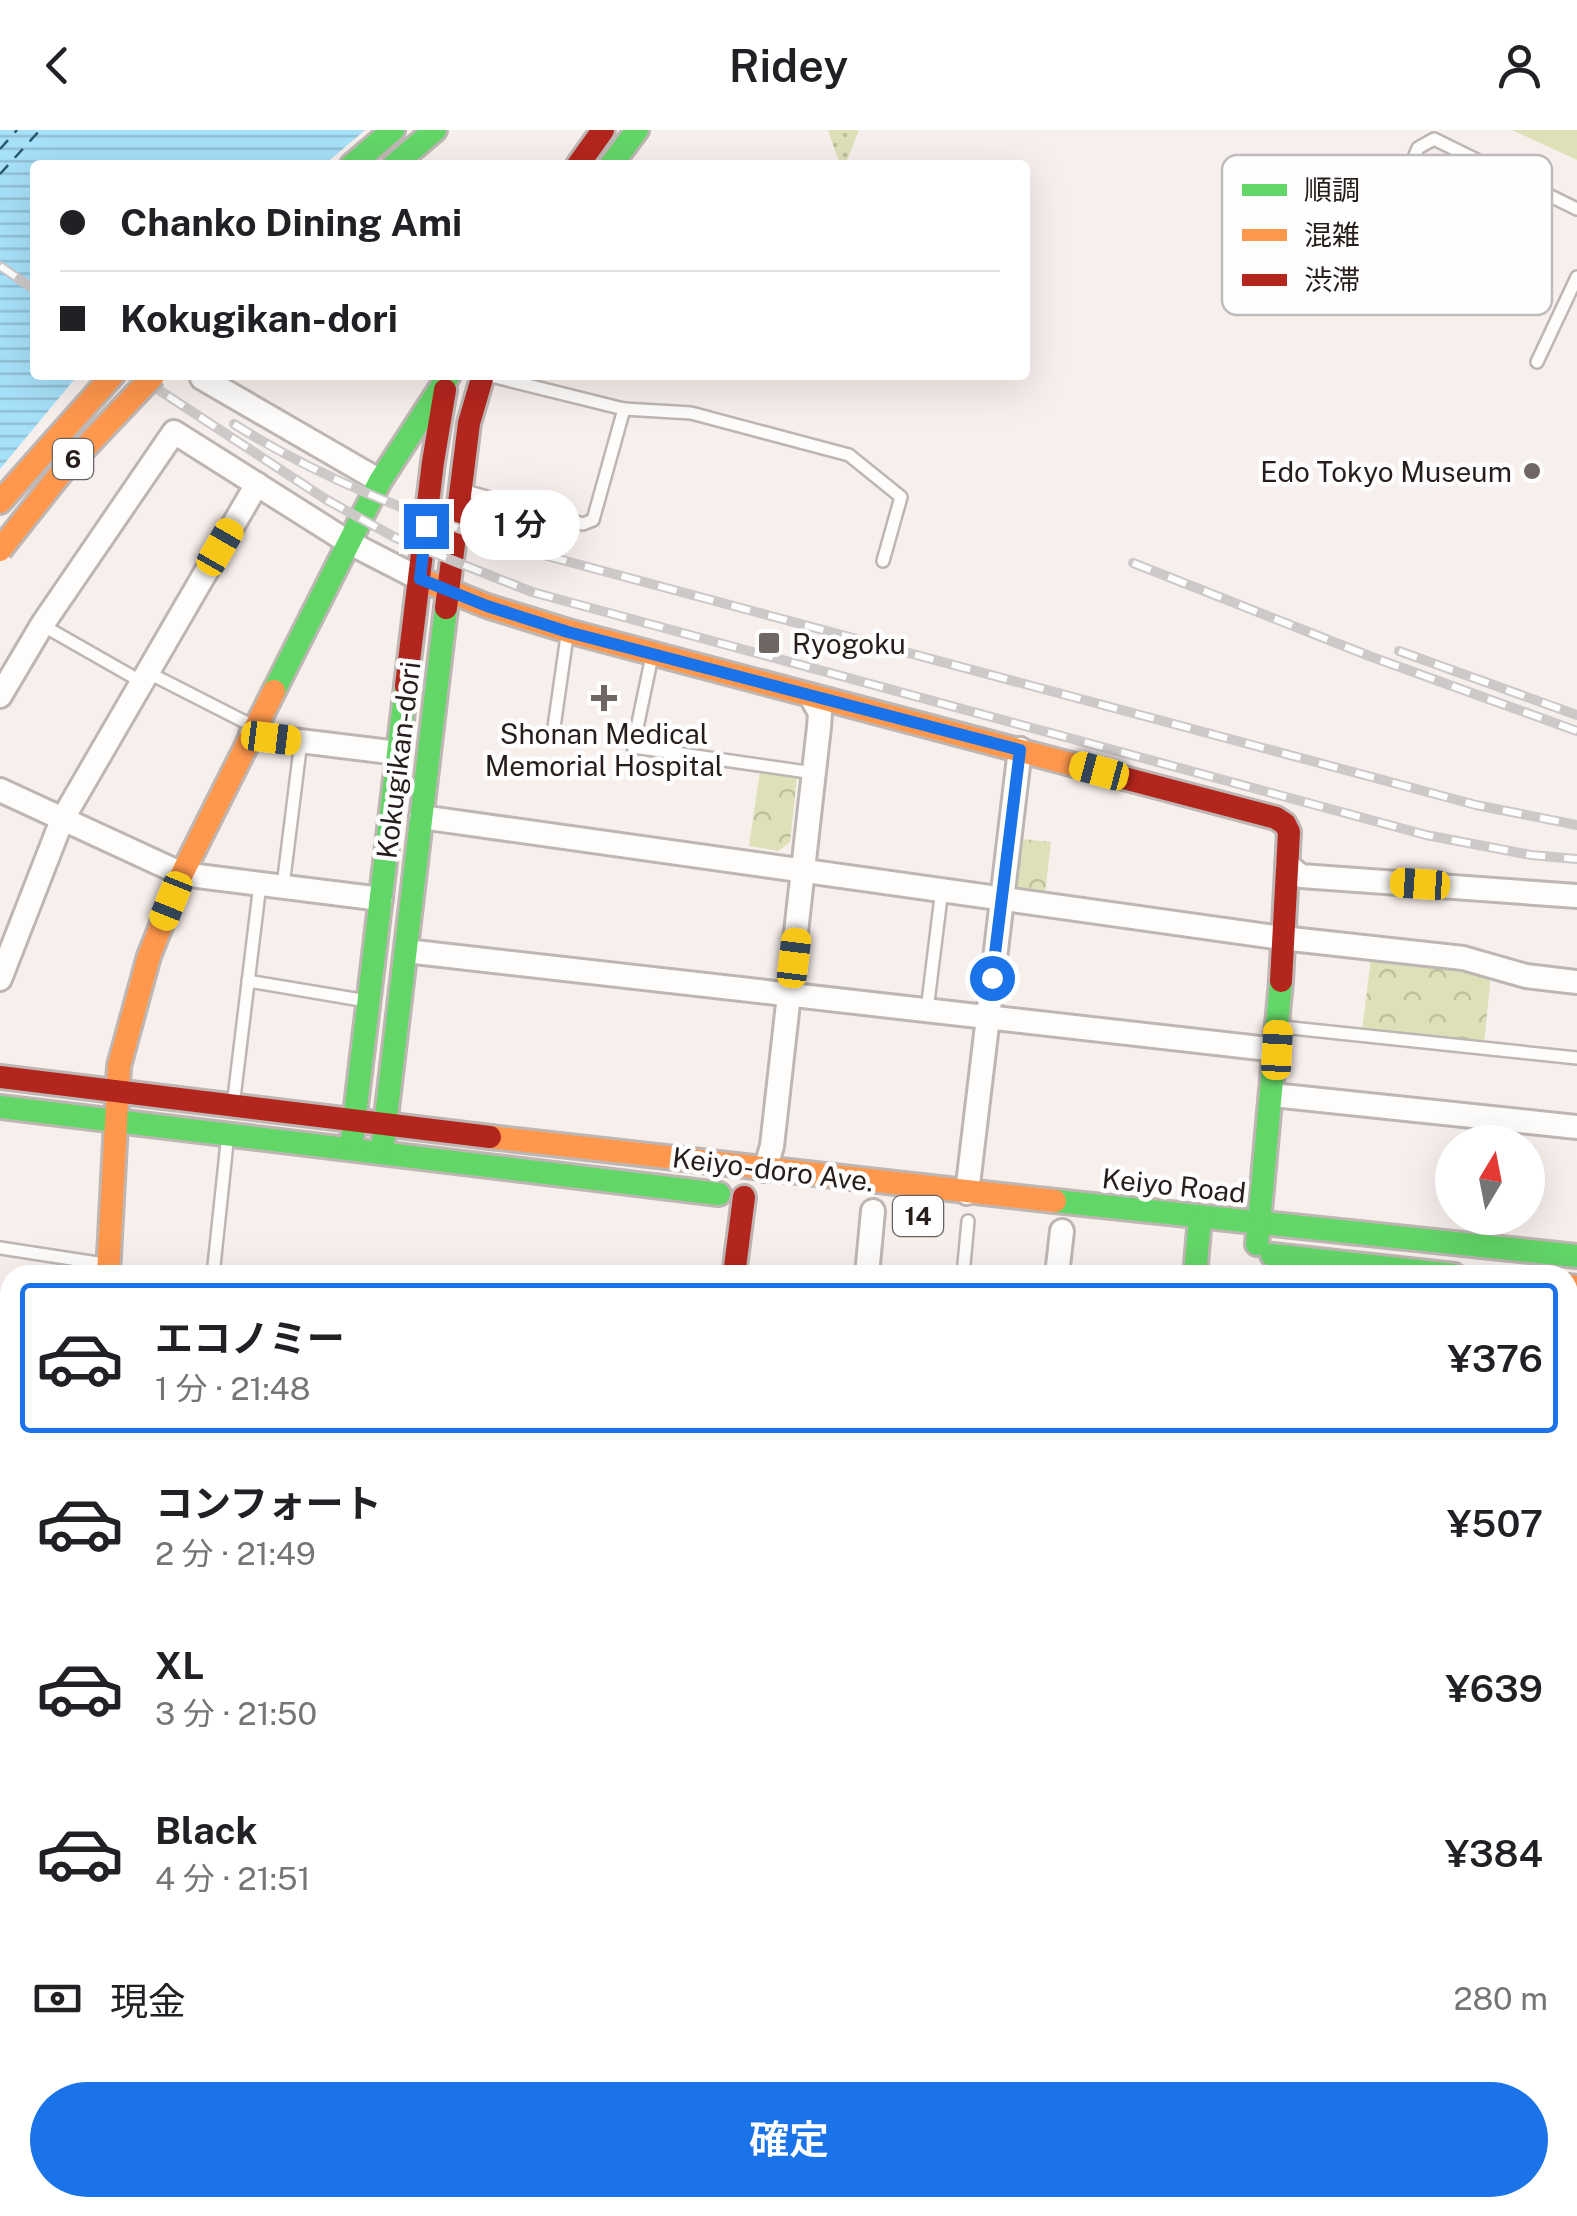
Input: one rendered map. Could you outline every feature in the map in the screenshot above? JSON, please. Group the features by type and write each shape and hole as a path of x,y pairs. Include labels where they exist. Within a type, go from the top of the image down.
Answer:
{"main road":[{"path":"358,160 393,130"},
{"path":"400,160 436,130"},
{"path":"582,160 603,130"},
{"path":"615,160 637,130"},
{"name":"6","path":"0,502 109,380"},
{"name":"6","path":"0,550 61,473 149,380"},
{"path":"108,1265 119,1066 149,956 182,874 380,481 424,410 458,380"},
{"name":"Kokugikan-dori","path":"350,1150 434,462 460,380"},
{"name":"Kokugikan-dori","path":"382,1153 469,423 462,380"},
{"path":"420,579 568,632 1276,818 1285,824 1289,832 1278,1038 1259,1224 1208,1265"},
{"name":"Keiyo-doro Ave.","path":"0,1076 765,1170"},
{"path":"0,1107 228,1134"},
{"name":"Keiyo-doro Ave.","path":"228,1134 753,1198 736,1265"},
{"name":"Keiyo Road","path":"765,1170 1577,1256"},
{"path":"1200,1218 1227,1250"},
{"path":"1171,1244 1360,1265"}],"street":[{"path":"205,380 380,481"},
{"path":"0,696 42,625 174,432 348,542 420,579"},
{"path":"0,979 62,820 257,484"},
{"path":"765,1170 772,1146 820,713 810,695"},
{"path":"253,731 398,753"},
{"path":"967,1193 1020,750"},
{"path":"0,790 182,874 381,899"},
{"path":"422,817 1282,938 1463,958 1526,976 1577,982"},
{"path":"1287,864 1302,876 1577,896"},
{"path":"406,951 987,1017 1278,1038"},
{"path":"1273,1095 1577,1127"},
{"path":"868,1265 873,1211"},
{"path":"1058,1265 1062,1231"}],"lane":[{"path":"1415,155 1432,135 1471,155"},
{"path":"1552,197 1577,210"},
{"path":"1537,362 1577,277"},
{"path":"477,380 624,408 691,414 848,455 901,496 883,562"},
{"path":"434,462 460,490 583,524 594,520 624,408"},
{"path":"42,625 253,731"},
{"path":"553,734 568,632"},
{"path":"652,654 634,747 814,773"},
{"path":"233,1104 248,982 301,741"},
{"path":"927,1010 942,890"},
{"path":"248,982 368,1001"},
{"path":"1278,1038 1577,1058"},
{"path":"214,1265 228,1134"},
{"path":"964,1265 968,1221"},
{"path":"0,1248 83,1265"}],"green space":[{"path":"828,130 859,130 847,160 838,160"},
{"path":"1512,130 1577,130 1577,160"},
{"path":"760,771 797,777 790,842 778,851 749,846"},
{"path":"1014,838 1051,842 1045,893 1007,889"},
{"path":"1371,958 1491,974 1484,1045 1362,1032"}],"water":[{"path":"0,130 365,130 330,160 30,160 30,380 74,380 0,469"}],"ferry route":[{"path":"0,149 17,130"},
{"path":"0,174 40,130"}],"railway":[{"path":"0,266 30,287"},
{"path":"144,380 327,500 396,538 532,592 1426,835 1531,855 1577,859"},
{"path":"234,424 373,496 521,549 1476,805 1577,825"},
{"path":"1133,563 1372,657 1577,731"},
{"path":"1399,651 1577,715"}],"traffic: fast":[{"path":"358,160 393,130"},
{"path":"400,160 435,130"},
{"path":"615,160 637,130"},
{"path":"274,691 380,481 446,380"},
{"path":"383,1143 446,608"},
{"path":"352,1140 406,686"},
{"path":"1257,1244 1281,981"},
{"path":"0,1107 719,1194"},
{"path":"1055,1201 1577,1256"},
{"path":"1196,1265 1200,1218"},
{"path":"1272,1255 1363,1265"}],"traffic: slow":[{"path":"0,502 109,380"},
{"path":"0,550 61,473 149,380"},
{"path":"420,579 487,606 568,631 1082,767"},
{"path":"109,1265 119,1066 149,956 182,874 274,691"},
{"path":"490,1137 1055,1201"}],"traffic: jam":[{"path":"582,160 603,130"},
{"path":"446,608 469,423 482,380"},
{"path":"406,686 445,390"},
{"path":"1082,767 1276,818 1285,824 1289,832 1281,981"},
{"path":"0,1077 490,1137"},
{"path":"735,1265 744,1197"}],"place":[{"name":"Edo Tokyo Museum","path":"1532,471"},
{"name":"Ryogoku","path":"769,643"},
{"name":"Shonan Medical Memorial Hospital","path":"604,698"}],"route":[{"path":"426,526 420,579 468,599 568,632 1020,750 992,978"}]}
